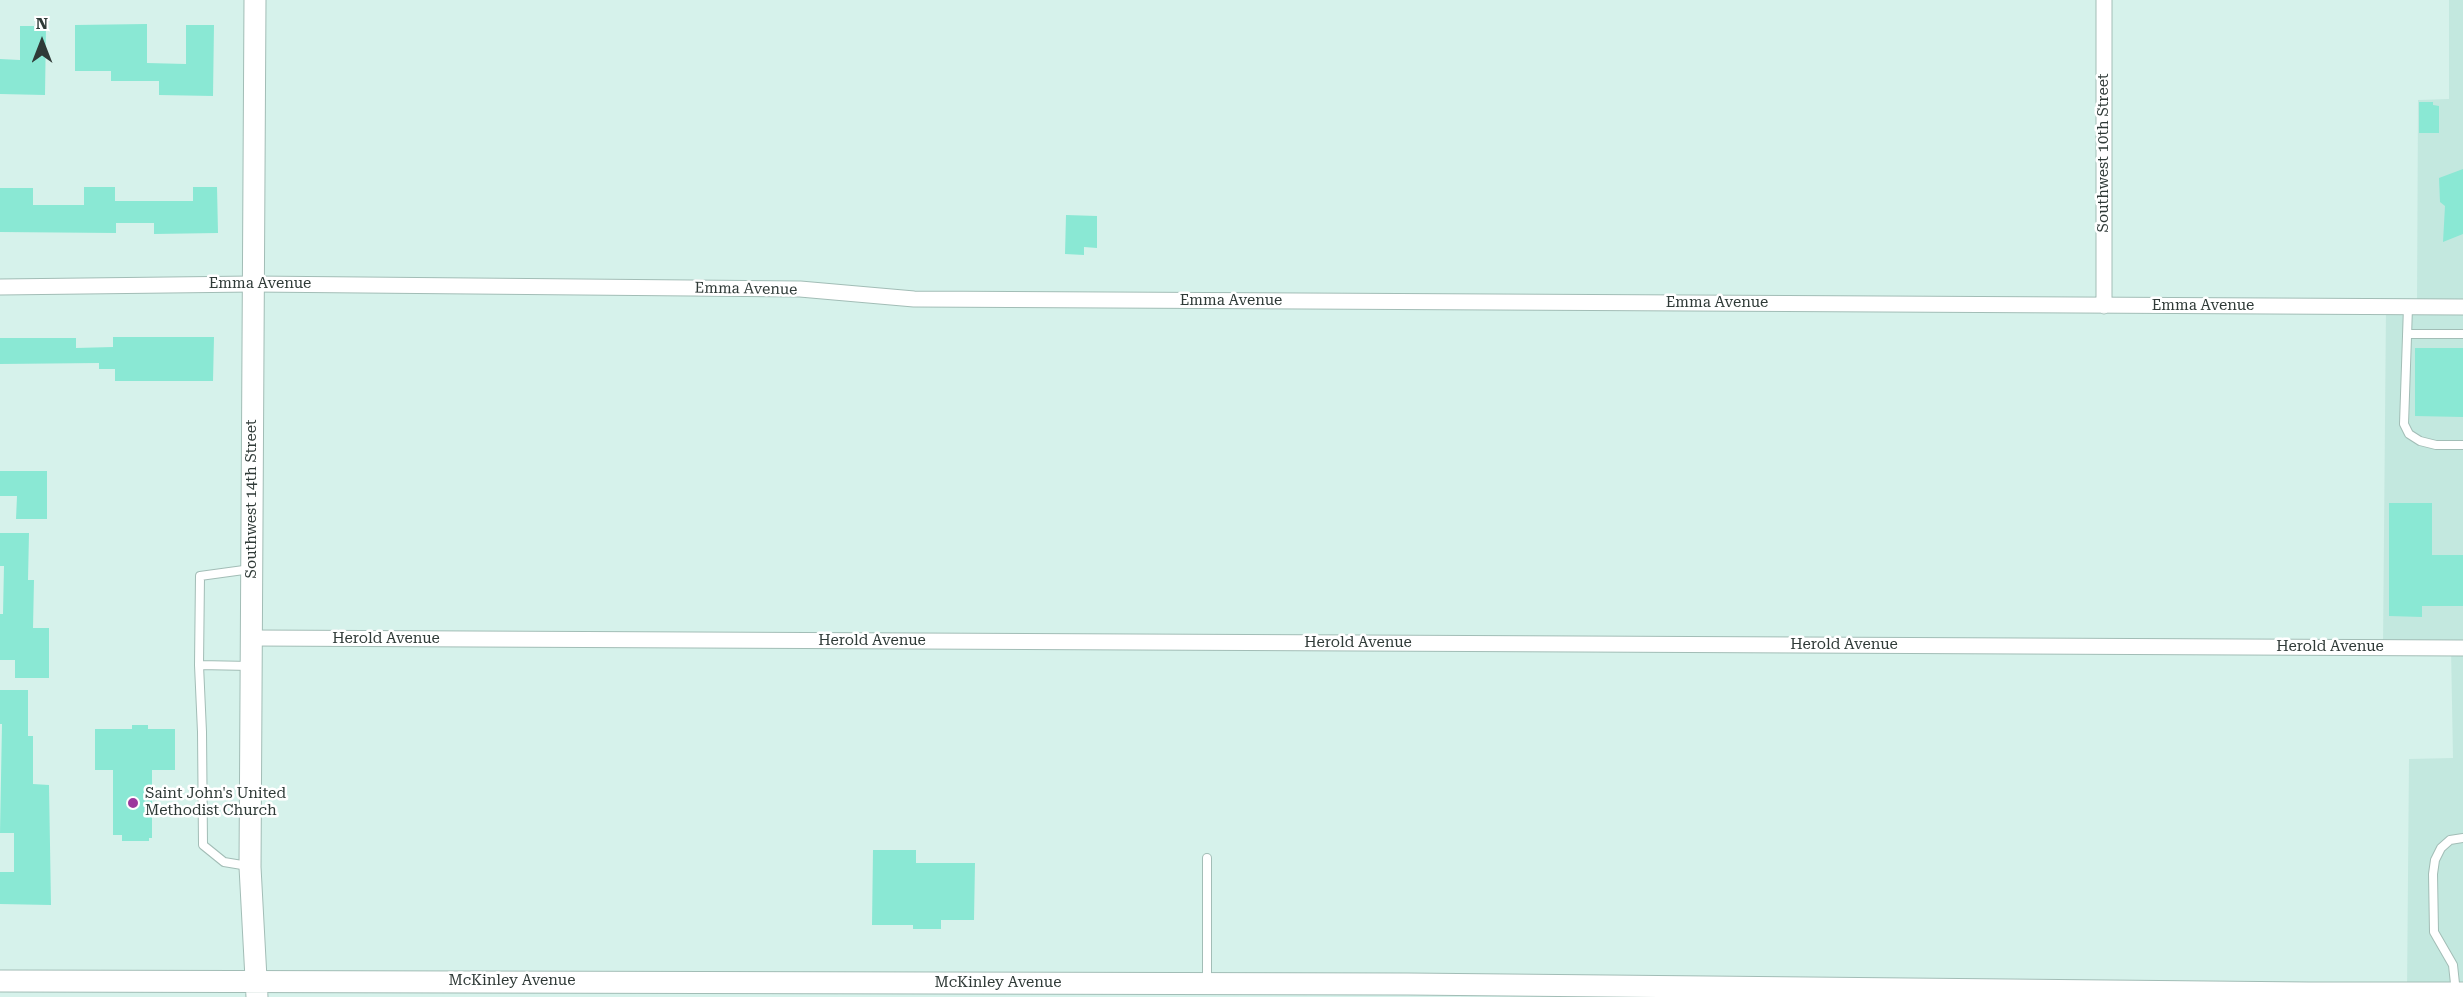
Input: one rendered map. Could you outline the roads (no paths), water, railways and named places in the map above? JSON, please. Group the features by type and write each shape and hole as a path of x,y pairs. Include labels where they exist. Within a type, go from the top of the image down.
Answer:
{"main road":[{"name":"Southwest 14th Street","path":"255,0 250,867 257,989"},
{"name":"McKinley Avenue","path":"0,981 257,989 834,990 1207,984 1408,991 2458,994"}],"street":[{"name":"Southwest 10th Street","path":"2104,0 2104,306"},
{"name":"Emma Avenue","path":"0,287 253,284 800,289 926,299 2463,307"},
{"name":"Herold Avenue","path":"252,639 2463,648"}],"lane":[{"path":"2408,307 2404,424 2409,434 2420,441 2436,445 2463,445"},
{"path":"2407,334 2463,334"},
{"path":"250,867 224,862 203,845 199,665 200,576 252,569"},
{"path":"199,665 252,666"},
{"path":"2458,994 2453,965 2434,932 2433,882 2435,861 2440,848 2450,840 2463,838"},
{"path":"1207,858 1207,984"}],"place":[{"name":"Saint John's United Methodist Church","path":"133,803"}]}
